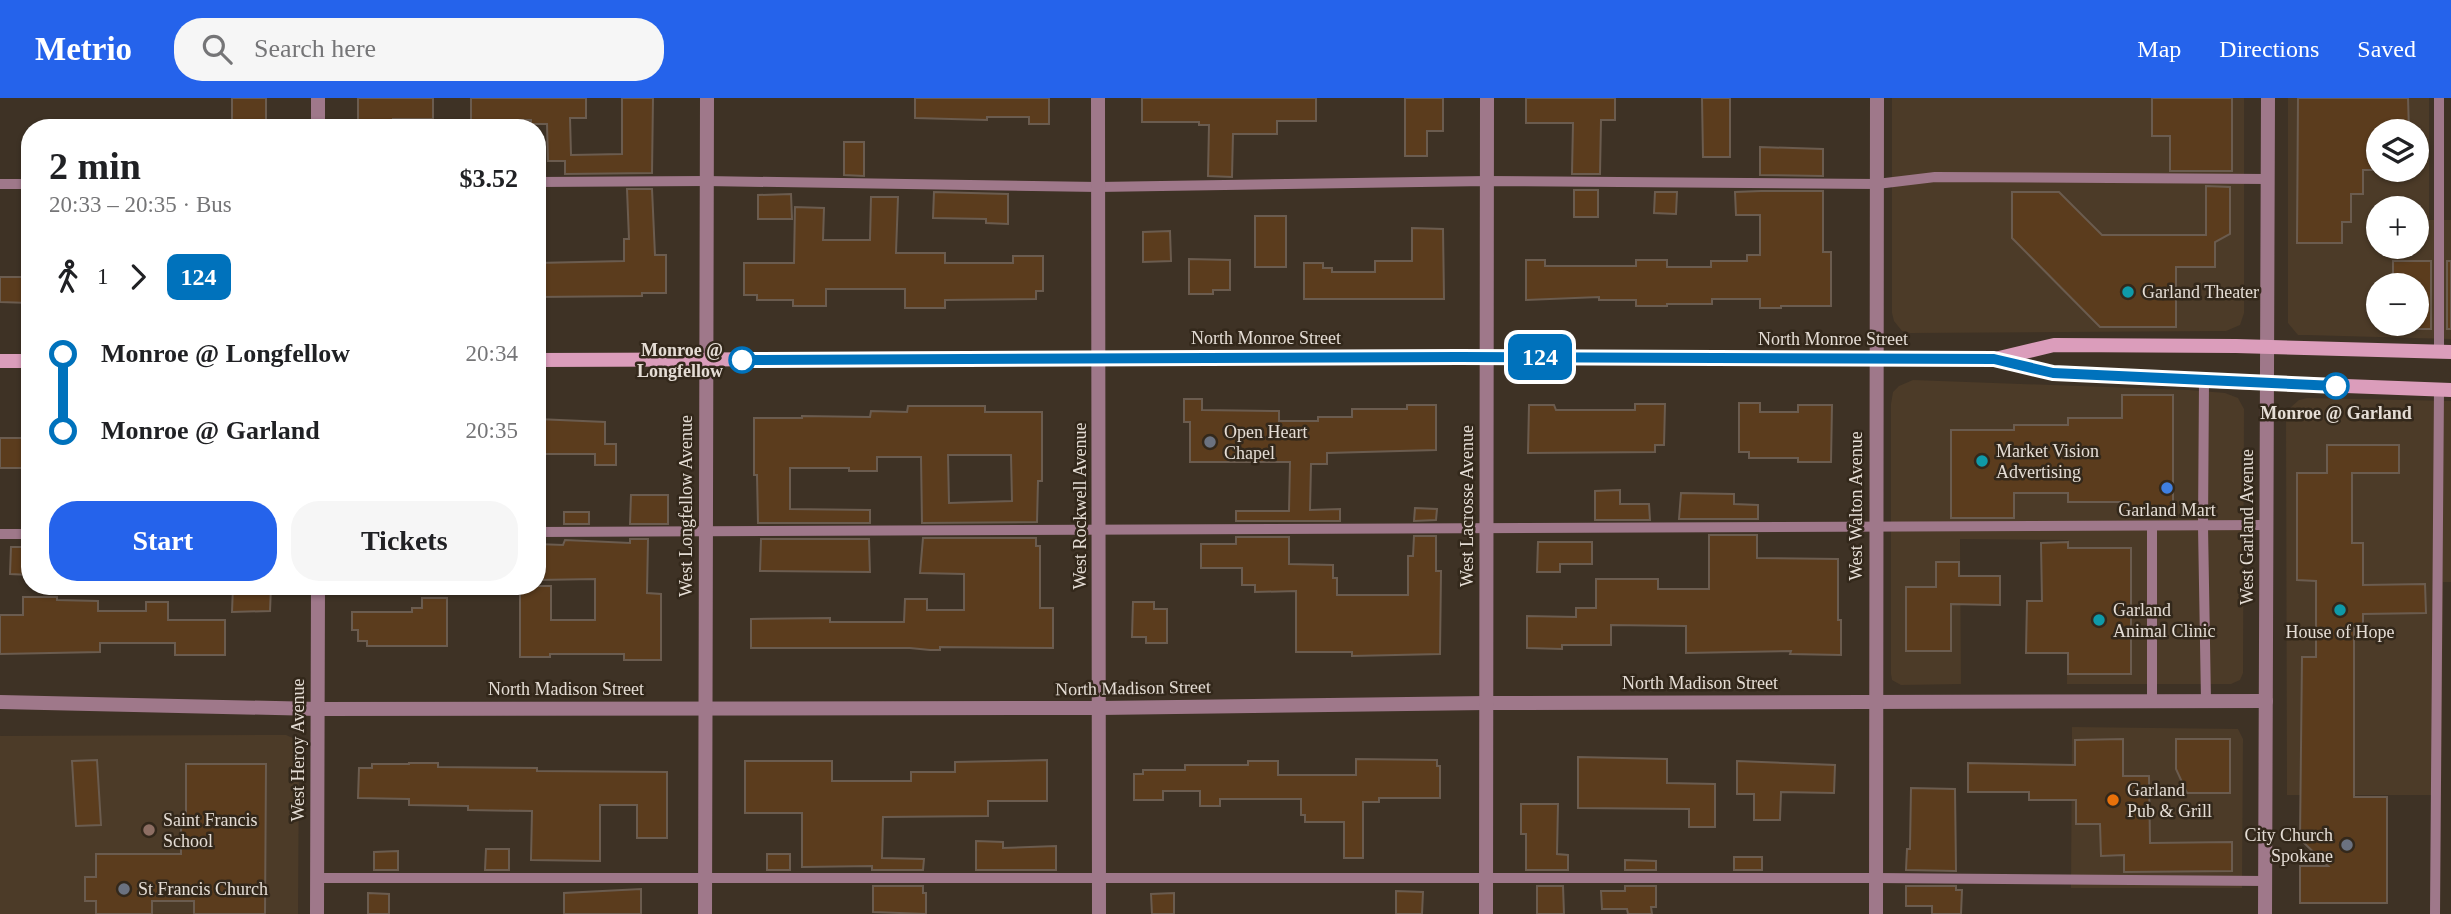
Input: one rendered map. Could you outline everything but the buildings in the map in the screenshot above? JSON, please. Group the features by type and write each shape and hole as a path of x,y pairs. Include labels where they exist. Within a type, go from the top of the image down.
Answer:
{"main road":[{"name":"North Monroe Street","path":"1994,359 2054,345 2445,352"},
{"name":"North Monroe Street","path":"546,360 1486,357 1994,359 2053,373 2445,389"},
{"path":"0,361 21,361"}],"street":[{"path":"318,98 318,119"},
{"name":"West Longfellow Avenue","path":"705,914 707,98"},
{"name":"West Rockwell Avenue","path":"1098,98 1099,914"},
{"name":"West Lacrosse Avenue","path":"1486,914 1487,98"},
{"name":"West Walton Avenue","path":"1876,914 1877,98"},
{"name":"West Garland Avenue","path":"2265,914 2268,98"},
{"name":"West Heroy Avenue","path":"317,914 318,595"},
{"name":"North Madison Street","path":"0,702 318,709 1100,708 1486,703 2266,701"}],"lane":[{"path":"2439,98 2445,352"},
{"path":"546,183 706,181 1098,187 1487,181 1877,184 1935,177 2267,179"},
{"path":"0,184 21,184"},
{"path":"2204,381 2206,701"},
{"path":"2435,914 2445,389"},
{"path":"2152,526 2152,701"},
{"path":"546,532 2266,526"},
{"path":"0,534 21,534"},
{"path":"318,878 1876,878 2265,881"}],"shaded area":[{"path":"1892,98 2244,98 2244,313 2240,325 2226,331 1902,331 1894,321 1892,313"},
{"path":"2288,98 2429,98 2429,119 2366,119 2366,182 2429,182 2429,196 2366,196 2366,259 2429,259 2429,220 2451,220 2451,339 2298,335 2288,323"},
{"path":"1913,380 2189,390 2225,393 2238,398 2244,409 2243,673 2240,680 2231,684 2067,684 2068,540 1960,539 1961,684 1901,685 1892,680 1891,404 1893,392"},
{"path":"2299,400 2451,401 2451,582 2443,582 2441,795 2287,795 2286,420 2290,408"},
{"path":"2072,727 2238,729 2243,739 2242,888 2071,888"},
{"name":"Saint Francis School","path":"286,735 295,739 299,746 298,914 0,914 0,736"}],"bus line":[{"name":"124","path":"742,360 1459,357 1994,359 2053,373 2336,386"}],"place":[{"name":"Garland Theater","path":"2128,292"},
{"name":"Monroe @ Longfellow","path":"742,360"},
{"name":"Monroe @ Garland","path":"2336,386"},
{"name":"Open Heart Chapel","path":"1210,442"},
{"name":"Market Vision Advertising","path":"1982,461"},
{"name":"Garland Mart","path":"2167,488"},
{"name":"House of Hope","path":"2340,610"},
{"name":"Garland Animal Clinic","path":"2099,620"},
{"name":"Garland Pub & Grill","path":"2113,800"},
{"name":"Saint Francis School","path":"149,830"},
{"name":"City Church Spokane","path":"2347,845"},
{"name":"St Francis Church","path":"124,889"}]}
